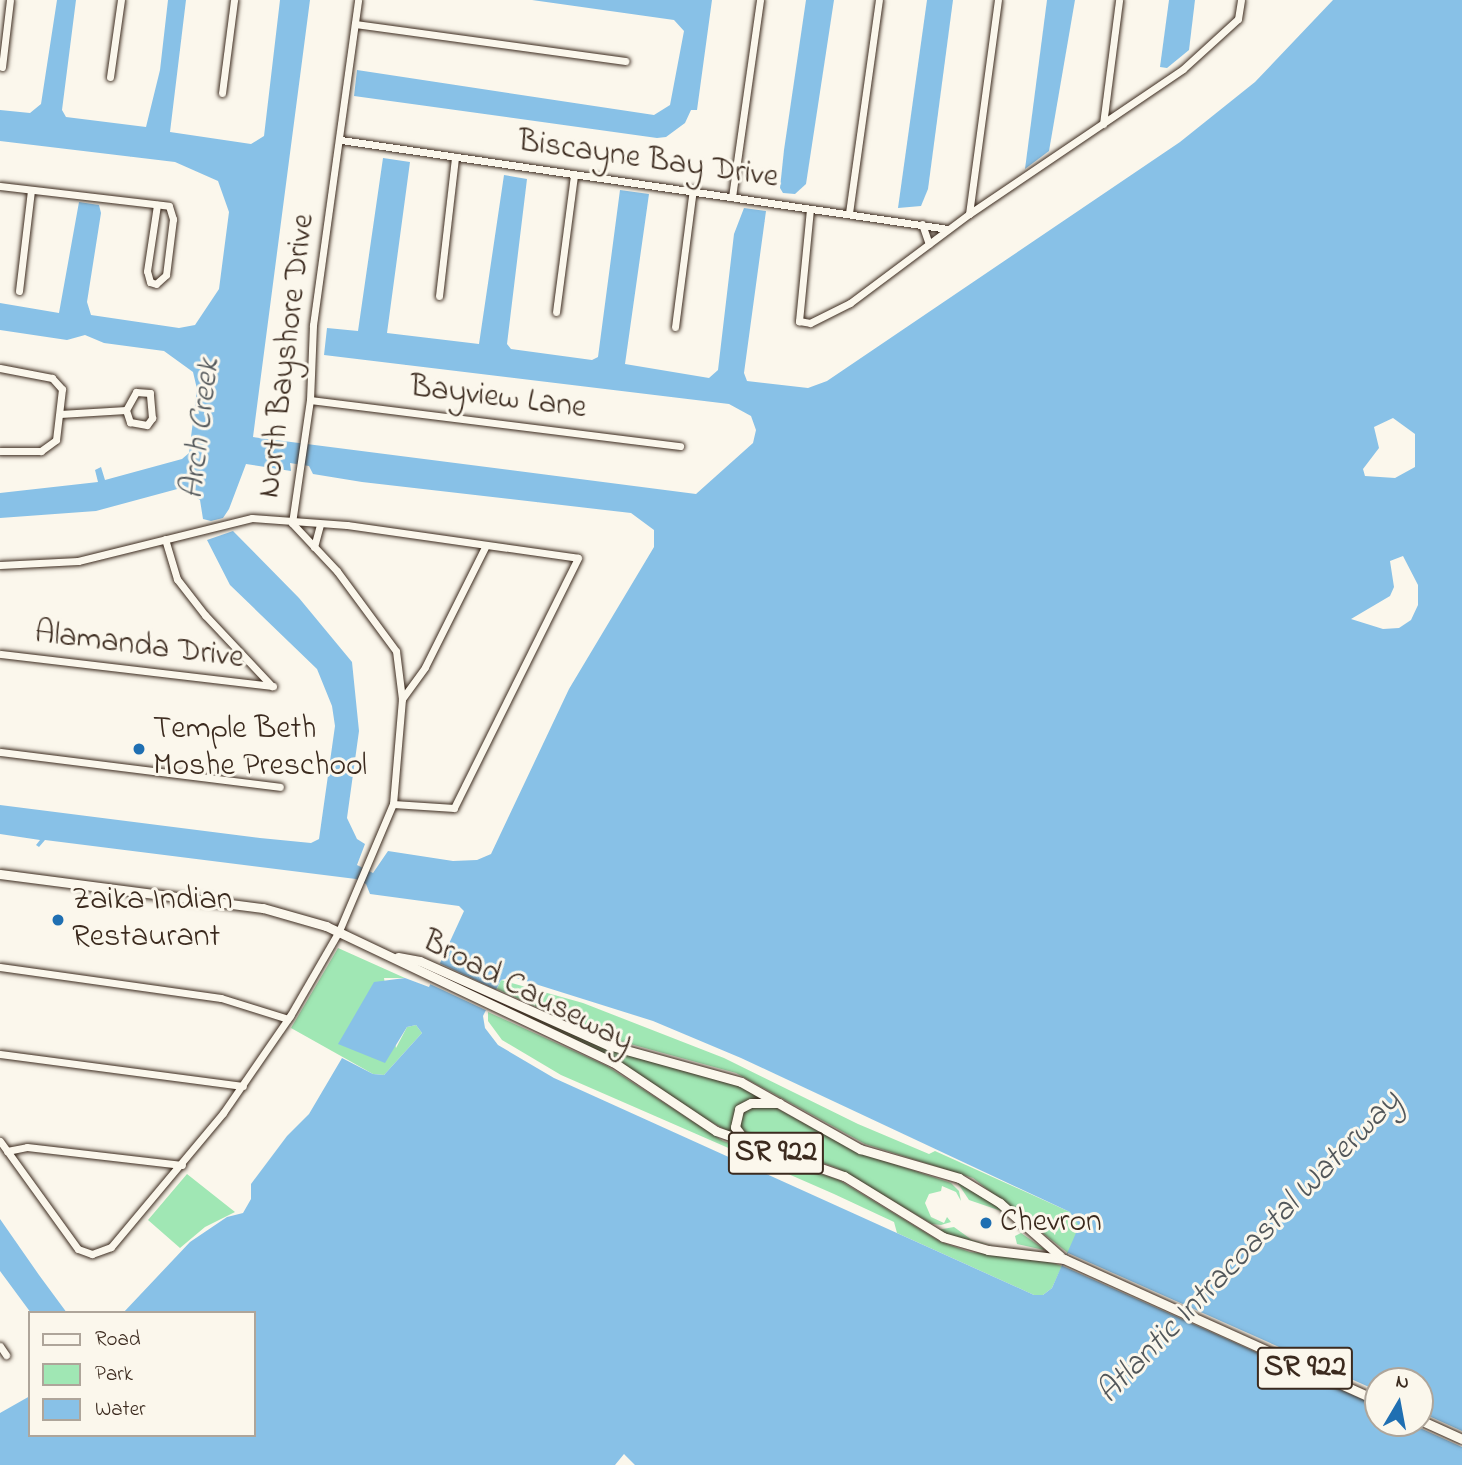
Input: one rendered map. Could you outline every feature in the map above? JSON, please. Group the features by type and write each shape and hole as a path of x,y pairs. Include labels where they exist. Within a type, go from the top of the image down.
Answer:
{"main road":[{"name":"SR 922","path":"0,874 271,909 339,931 398,957"},
{"name":"Broad Causeway","path":"398,957 432,967 608,1045 716,1073 784,1104 860,1149 970,1183 1009,1210 1064,1259"},
{"name":"Broad Causeway","path":"398,957 427,977 613,1062 703,1124 748,1144 833,1171 952,1240 1064,1259 1364,1395"},
{"path":"748,1144 736,1130 739,1110 751,1103 784,1104"},
{"path":"1434,1426 1462,1439"}],"street":[{"path":"2,67 10,0"},
{"path":"110,77 121,0"},
{"path":"222,93 234,0"},
{"name":"North Bayshore Drive","path":"7,1151 78,1249 92,1254 111,1247 182,1165 243,1086 288,1019 339,931 393,804 402,699 396,651 337,571 292,523 310,400 313,326 341,140 358,0"},
{"path":"732,197 760,0"},
{"path":"849,213 880,0"},
{"path":"969,214 998,0"},
{"path":"1102,124 1119,0"},
{"path":"810,209 799,321 810,323 850,303 969,214 1182,69 1238,19 1241,0"},
{"path":"355,24 625,61"},
{"name":"Biscayne Bay Drive","path":"341,140 948,229"},
{"path":"439,296 455,157"},
{"path":"556,312 574,176"},
{"path":"0,186 169,206 173,219 166,275 156,284 150,282 147,271 157,205"},
{"path":"675,327 693,190"},
{"path":"19,291 31,191"},
{"path":"922,224 929,244"},
{"path":"0,368 52,378 62,389 56,440 41,451 0,451"},
{"path":"136,392 150,393 153,399 147,425 130,422 126,410 136,392"},
{"name":"Bayview Lane","path":"310,400 680,446"},
{"path":"60,414 126,410"},
{"path":"0,565 78,561 252,517 578,558 454,808 393,804"},
{"path":"314,547 320,524"},
{"name":"Alamanda Drive","path":"0,654 273,686 205,615 177,579 166,540"},
{"path":"402,699 425,667 485,547"},
{"path":"0,752 280,787"},
{"path":"0,967 221,998 288,1019"},
{"path":"0,1054 243,1086"},
{"path":"0,1141 7,1151 27,1147 182,1165"},
{"path":"0,1346 6,1354"}],"green space":[{"path":"338,948 405,978 384,978 396,1048 407,1027 416,1025 422,1033 384,1075 373,1074 291,1028"},
{"path":"501,980 583,1003 724,1058 858,1124 929,1154 935,1151 1070,1212 1078,1220 1078,1232 1068,1253 973,1178 865,1144 736,1073 601,1036 497,989"},
{"path":"501,1003 599,1046 739,1086 765,1098 736,1108 732,1122 735,1135 684,1107 617,1060"},
{"path":"488,1012 607,1066 723,1141 839,1180 941,1242 970,1252 1041,1259 1062,1266 1052,1288 1043,1295 1034,1295 897,1233 894,1222 834,1194 561,1075 502,1040 488,1021"},
{"path":"771,1105 855,1151 951,1183 959,1191 961,1201 956,1192 942,1186 941,1191 929,1194 925,1203 931,1217 944,1223 947,1217 951,1222 941,1225 932,1224 837,1168 741,1133 737,1124 745,1108"},
{"path":"187,1174 235,1212 205,1227 180,1248 148,1220"},
{"path":"957,1182 993,1202 1004,1212 969,1200"},
{"path":"954,1227 972,1240 996,1246 950,1236 937,1230"},
{"path":"1021,1233 1044,1250 1017,1244 1015,1236"}],"water":[{"path":"57,0 76,0 62,110 66,117 146,127 160,70 168,0 186,0 170,132 251,144 264,136 280,0 310,0 253,437 696,494 753,443 756,430 751,416 729,404 324,355 327,328 358,331 383,158 410,162 387,333 479,344 504,175 527,179 507,344 511,349 592,360 598,357 620,190 649,194 625,364 709,378 718,370 734,234 744,208 766,211 744,373 747,381 808,388 827,381 1180,142 1255,82 1333,0 1462,0 1462,1465 635,1465 624,1454 615,1465 0,1465 0,1413 28,1397 28,1437 256,1437 256,1311 125,1311 190,1242 227,1217 243,1213 251,1199 251,1184 287,1136 309,1114 342,1058 373,1074 384,1075 422,1033 416,1025 407,1027 385,1063 338,1044 374,982 405,978 429,987 464,911 459,906 370,894 366,884 356,879 45,840 39,847 36,845 40,840 0,834 0,805 260,838 311,843 319,839 335,726 332,706 317,669 230,585 207,540 233,531 299,598 352,662 359,731 347,818 357,839 365,844 357,865 373,873 388,851 453,861 477,860 491,854 569,689 654,547 654,530 631,513 362,482 313,474 309,466 290,463 291,471 246,464 229,509 223,518 211,521 203,519 200,500 181,488 96,511 0,518 0,493 98,482 95,470 101,467 105,480 182,459 189,453 197,389 193,372 164,351 104,343 85,335 67,340 0,330 0,303 59,313 79,202 99,205 101,213 87,302 91,315 179,328 195,325 219,289 229,212 218,181 175,162 0,141 0,110 30,113 41,104","holes":["1393,418 1415,434 1415,467 1395,478 1365,476 1363,469 1379,448 1374,427","1403,556 1418,585 1418,605 1411,620 1399,628 1383,629 1351,619 1390,596 1394,587 1390,561","513,977 653,1021 741,1058 1070,1212 1079,1226 1052,1288 1043,1295 1034,1295 554,1078 498,1045 485,1028 483,1016 501,980"]},
{"path":"532,0 712,0 697,110 691,110 685,123 666,137 657,138 354,96 357,70 654,115 670,105 684,31 674,20"},
{"path":"806,0 834,0 806,184 795,194 783,193 780,188 784,150"},
{"path":"927,0 953,0 928,189 921,206 898,208"},
{"path":"1047,0 1075,0 1049,151 1025,169"},
{"path":"1169,0 1195,0 1189,50 1167,68 1160,67"},
{"path":"0,1219 66,1311 30,1311 0,1271"}],"pier":[{"path":"437,962 500,991 490,1012 427,983"},
{"path":"1068,1253 1364,1385 1364,1400 1062,1266"},
{"path":"1434,1418 1462,1431 1462,1447 1434,1434"}],"place":[{"name":"Temple Beth Moshe Preschool","path":"139,749"},
{"name":"Zaika Indian Restaurant","path":"58,920"},
{"name":"Chevron","path":"986,1223"}],"water label":[{"name":"Arch Creek","path":"202,429"},
{"name":"Atlantic Intracoastal Waterway","path":"1250,1248"}]}
